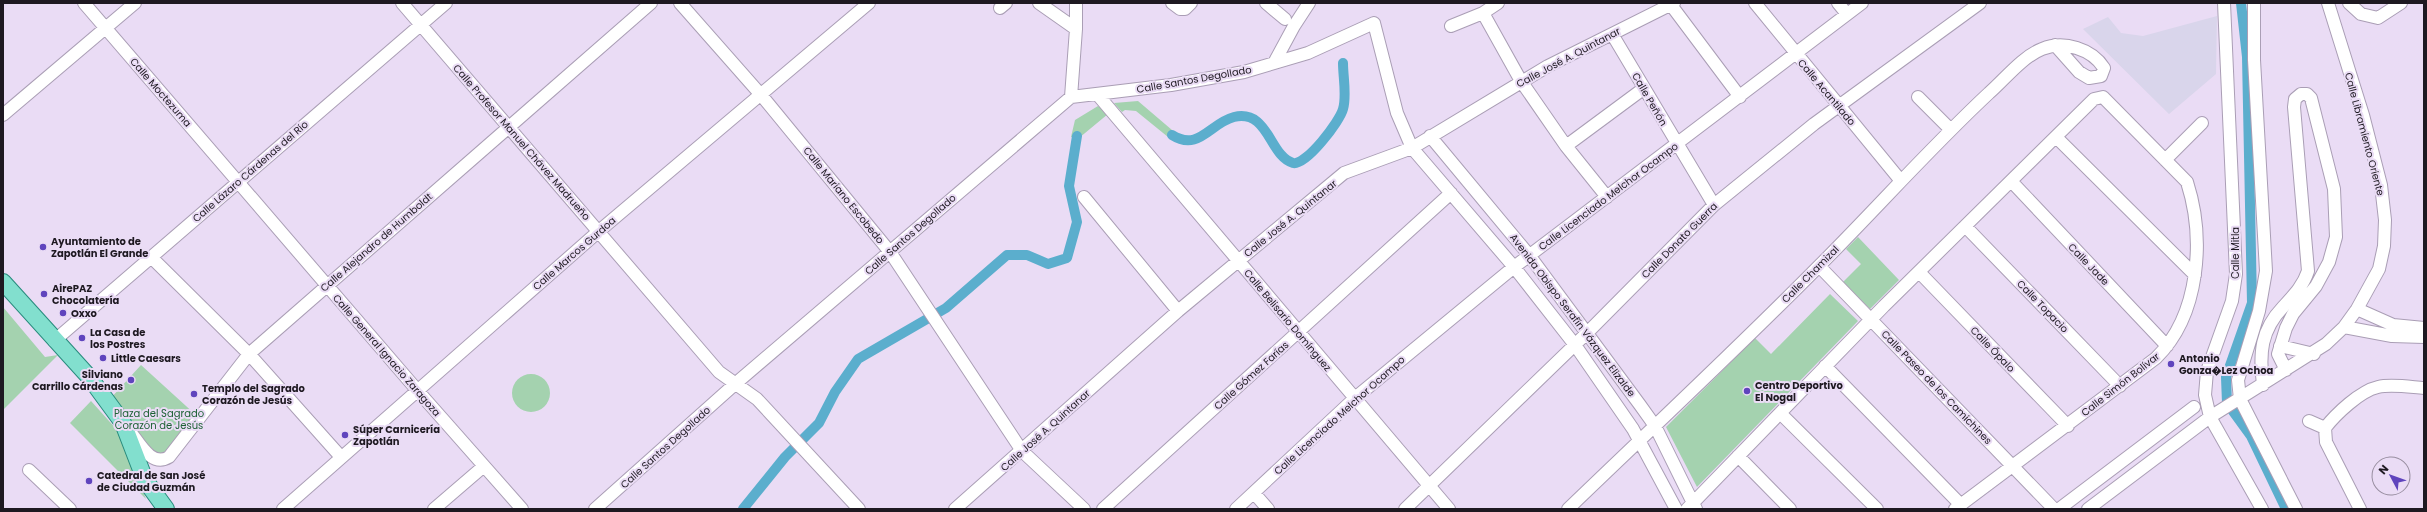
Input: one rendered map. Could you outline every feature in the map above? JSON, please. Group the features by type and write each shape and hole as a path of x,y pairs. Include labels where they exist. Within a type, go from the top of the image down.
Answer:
{"main road":[{"path":"3,282 54,341 90,378 123,423 145,480 166,509"}],"street":[{"name":"Calle Moctezuma","path":"84,3 238,182"},
{"path":"3,115 135,3"},
{"name":"Calle Profesor Manuel Chávez Madrueño","path":"402,3 719,372 757,399 859,509"},
{"name":"Calle Lázaro Cárdenas del Río","path":"54,341 446,3"},
{"name":"Calle Alejandro de Humboldt","path":"123,423 149,455 157,460 166,459 172,455 249,354 651,3"},
{"name":"Calle Mariano Escobedo","path":"680,3 762,96 890,252 944,331 1022,451 1084,509"},
{"name":"Calle Marcos Gurdoa","path":"283,509 599,231 762,96 869,3"},
{"path":"1039,3 1076,29"},
{"path":"1071,97 1076,29 1076,3"},
{"path":"1176,6 1185,9 1191,3"},
{"path":"1266,3 1285,19"},
{"path":"1274,63 1294,26 1309,3"},
{"path":"1451,26 1482,13 1498,3"},
{"name":"Calle Acantilado","path":"1755,3 1838,107 1901,181"},
{"path":"1838,3 1846,14"},
{"name":"Calle Licenciado Melchor Ocampo","path":"1236,509 1355,398 1514,267 1677,145 1862,3"},
{"name":"Calle Donato Guerra","path":"1405,509 1575,345 1714,205 1838,107 1980,3"},
{"name":"Calle Mitla","path":"2224,3 2236,274 2232,301 2207,371 2205,395 2262,509"},
{"path":"2254,3 2254,60 2266,272 2259,311 2238,380 2236,401 2296,509"},
{"name":"Calle Libramiento Oriente","path":"2088,509 2214,415 2314,354 2344,327 2357,309 2378,268 2384,246 2385,220 2381,185 2363,115 2328,3"},
{"path":"2349,3 2361,14 2378,18 2401,3"},
{"path":"1673,4 1740,97"},
{"name":"Calle José A. Quintanar","path":"955,509 1178,312 1344,173 1412,148 1521,81 1673,4"},
{"path":"1482,13 1521,81 1566,146 1607,197"},
{"name":"Calle Santos Degollado","path":"595,509 735,384 1071,97 1171,85 1244,72 1308,53 1374,23 1397,113 1412,148"},
{"name":"Calle Peñón","path":"1612,34 1643,89 1714,205"},
{"name":"Calle Chamizal","path":"1568,509 1819,266 1950,129 2030,56 2055,45"},
{"path":"1566,146 1643,89"},
{"name":"Calle Belisario Domínguez","path":"1097,94 1448,509"},
{"path":"2263,385 2260,359 2262,342 2268,326 2304,283 2308,271 2294,107 2295,99 2301,94 2307,94 2311,98 2334,189 2336,237 2329,262 2316,286 2293,314 2279,350 2286,370"},
{"path":"1918,97 1950,129"},
{"name":"Calle Simón Bolívar","path":"1958,507 2120,386 2167,346 2184,314 2195,275 2197,248 2191,194 2187,182 2103,98 2094,99 2056,137"},
{"path":"2165,160 2202,123"},
{"name":"Avenida Obispo Serafín Vázquez Elizalde","path":"1430,136 1529,255 1588,332 1655,426 1692,507"},
{"path":"1692,507 1738,456 1871,319 2056,137 2195,275"},
{"name":"Avenida Obispo Serafín Vázquez Elizalde","path":"1412,148 1514,267 1575,345 1640,440 1676,509"},
{"name":"Calle Jade","path":"2011,181 2167,346"},
{"name":"Calle General Ignacio Zaragoza","path":"238,182 417,390 522,509"},
{"name":"Calle Gómez Farías","path":"1103,509 1451,193"},
{"path":"1084,196 1178,312"},
{"name":"Calle Topacio","path":"1965,226 2120,386"},
{"path":"151,257 249,354 341,457"},
{"name":"Calle Paseo de los Camichines","path":"1819,266 2054,509"},
{"name":"Calle Ópalo","path":"1918,272 2068,426"},
{"path":"2357,309 2393,325 2424,328"},
{"path":"2344,327 2392,336 2424,337"},
{"path":"2260,359 2279,350 2314,354"},
{"path":"1825,366 1958,507"},
{"path":"2360,509 2326,442 2325,428 2340,412 2359,397 2378,387 2424,388"},
{"path":"2060,509 2194,407"},
{"path":"1780,414 1877,509"},
{"path":"2309,421 2325,428"},
{"path":"1738,456 1790,509"},
{"path":"434,509 484,466"},
{"path":"29,470 70,509"},
{"path":"1254,493 1268,509"}],"shaded area":[{"path":"2217,16 2216,74 2169,114 2083,29 2108,17 2121,33 2143,36"}],"green space":[{"path":"1138,101 1172,130 1168,137 1136,111 1125,110 1122,112 1114,103"},
{"path":"1098,106 1108,114 1079,138 1071,137 1075,120"},
{"path":"1858,237 1899,280 1870,309 1843,282 1861,264 1846,249"},
{"name":"Centro Deportivo El Nogal","path":"1830,294 1858,321 1697,487 1666,427 1755,338 1771,354"},
{"path":"3,307 45,357 58,355 3,410"},
{"name":"Plaza del Sagrado Corazón de Jesús","path":"141,365 197,416 167,454 154,454 110,399"},
{"path":"527,374 535,374 545,379 549,386 549,400 545,407 535,412 527,412 517,407 515,404 512,397 512,389 517,379 520,377"},
{"path":"91,401 118,431 146,499 70,423"}],"waterway":[{"path":"2241,3 2247,57 2252,303 2226,377 2227,403 2251,436 2286,509"},
{"path":"1172,135 1181,139 1190,140 1204,135 1226,120 1234,117 1246,116 1255,120 1262,126 1285,159 1293,163 1299,162 1306,158 1322,142 1341,115 1345,98 1343,63"},
{"path":"743,509 785,457 819,423 835,392 858,359 946,308 1007,255 1027,255 1048,264 1067,258 1077,222 1069,186 1077,136"}],"place":[{"name":"Ayuntamiento de Zapotlán El Grande","path":"43,247"},
{"name":"AirePAZ Chocolatería","path":"44,294"},
{"name":"Oxxo","path":"63,313"},
{"name":"La Casa de los Postres","path":"82,338"},
{"name":"Little Caesars","path":"103,358"},
{"name":"Antonio Gonza�Lez Ochoa","path":"2171,364"},
{"name":"Silviano Carrillo Cárdenas","path":"131,380"},
{"name":"Centro Deportivo El Nogal","path":"1747,391"},
{"name":"Templo del Sagrado Corazón de Jesús","path":"194,394"},
{"name":"Súper Carnicería Zapotlán","path":"345,435"},
{"name":"Catedral de San José de Ciudad Guzmán","path":"89,481"}]}
